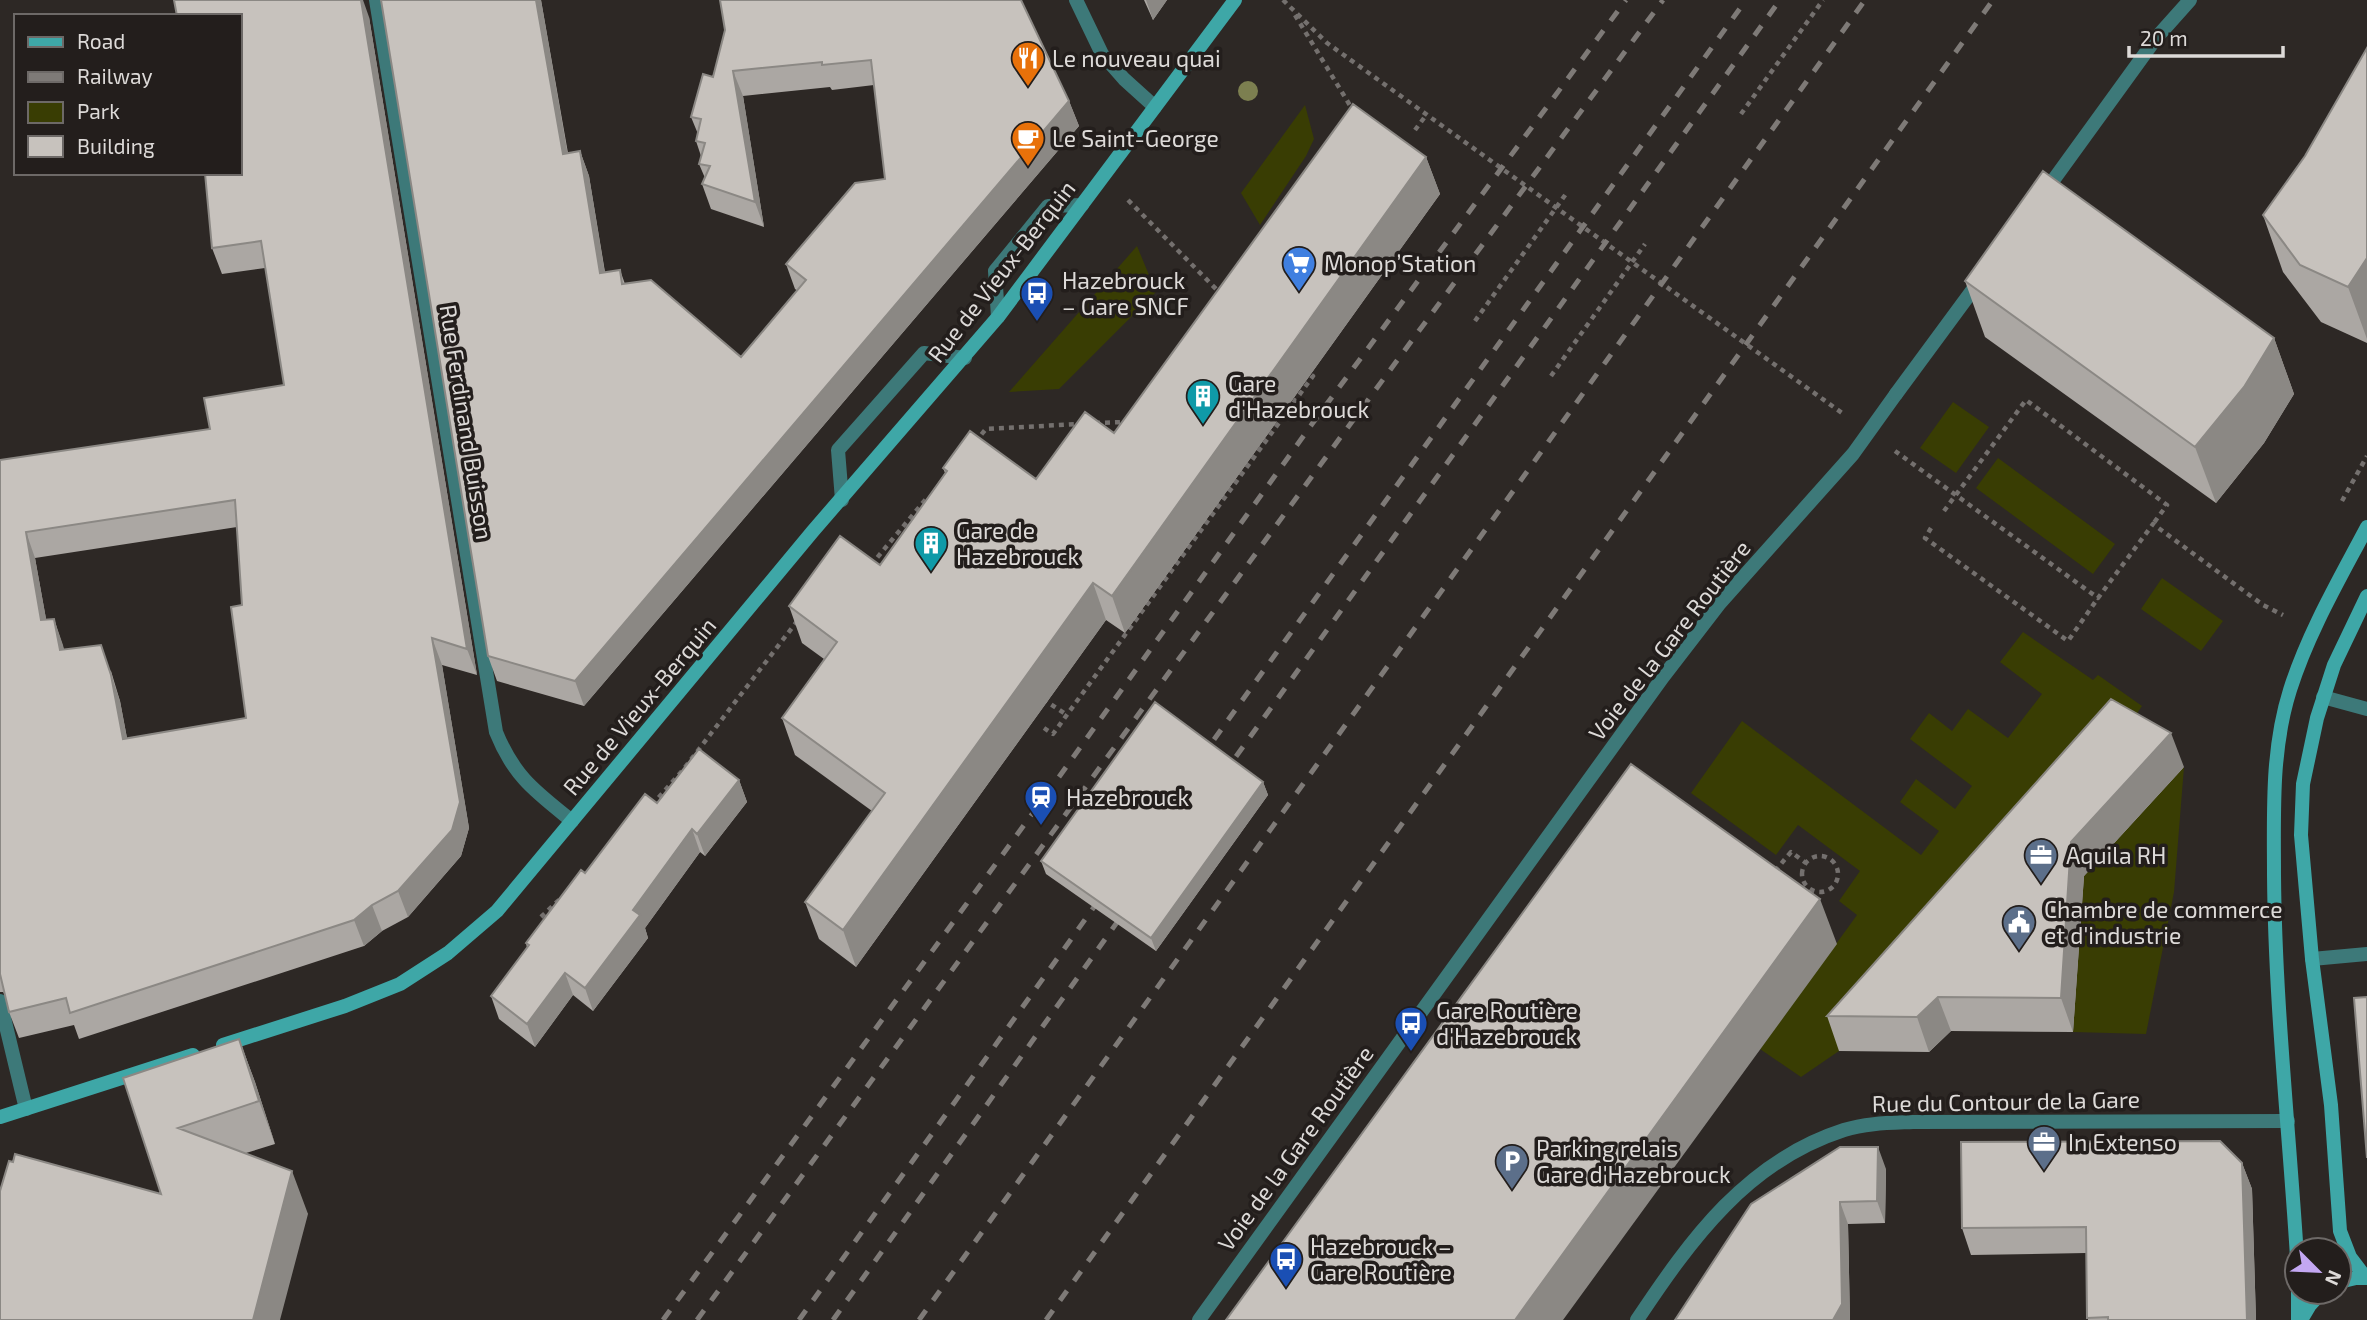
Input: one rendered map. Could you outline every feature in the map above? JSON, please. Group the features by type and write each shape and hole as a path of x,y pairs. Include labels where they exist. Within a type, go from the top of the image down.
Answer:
{"street":[{"name":"Rue Ferdinand Buisson","path":"376,0 496,732 505,755 517,773 572,821"},
{"path":"1076,0 1102,54 1124,79 1155,107"},
{"name":"Rue de Vieux-Berquin","path":"0,1117 345,1006 400,984 448,953 497,911 842,499 965,358 1236,0"},
{"path":"2034,206 2157,37 2190,0"},
{"path":"998,317 995,271 1048,206 1082,205"},
{"name":"Voie de la Gare Routière","path":"1199,1320 1663,677 1720,603 1853,454 1985,273"},
{"path":"842,499 838,450 924,353 965,358"},
{"path":"2296,1236 2275,948 2273,804 2276,760 2290,692 2314,629 2367,527"},
{"path":"2366,1278 2350,1257 2340,1231 2331,1105 2302,862 2301,807 2310,748 2323,697 2334,665 2367,596"},
{"path":"2323,697 2367,709"},
{"path":"2312,958 2367,954"},
{"path":"0,1001 26,1108"},
{"name":"Rue du Contour de la Gare","path":"1637,1320 1691,1242 1712,1216 1736,1193 1778,1162 1845,1130 1866,1125 1913,1122 2288,1121"}],"path":[{"path":"1283,0 1327,43 1844,414"},
{"path":"1741,114 1823,0"},
{"path":"1291,8 1359,119"},
{"path":"1415,130 1427,114"},
{"path":"1475,321 1568,191"},
{"path":"1123,195 1228,302"},
{"path":"1551,376 1645,244"},
{"path":"1044,728 1053,734 1313,376 1304,369"},
{"path":"1931,528 1925,538 2068,641 2167,505 2026,400 1944,512 1955,494"},
{"path":"968,450 985,429 1129,422"},
{"path":"1264,423 1273,430"},
{"path":"1888,446 2098,598"},
{"path":"866,570 934,490"},
{"path":"2153,524 2263,605 2314,629"},
{"path":"1035,693 1067,715"},
{"path":"1766,864 1777,872 1791,852 1806,863"},
{"path":"1816,856 1833,861 1838,877 1832,888 1822,892 1811,890 1806,886 1802,874 1806,863 1816,856"},
{"path":"1805,898 1811,890"}],"green space":[{"path":"1305,105 1314,139 1306,156 1260,225 1241,193"},
{"path":"1137,246 1156,292 1059,389 1009,392"},
{"path":"1953,402 1989,427 1956,473 1920,448"},
{"path":"1998,458 2115,544 2093,574 1976,488"},
{"path":"2162,578 2223,621 2201,651 2141,609"},
{"path":"2023,632 2093,680 2098,675 2142,706 2124,733 1839,1051 1801,1077 1760,1049 1857,915 1839,901 1860,871 1798,825 1776,855 1691,793 1742,721 1921,855 1939,831 1900,802 1916,779 1955,809 1972,786 1910,739 1929,713 1952,731 1968,709 2008,738 2042,694 2000,662"},
{"path":"2184,767 2174,892 2146,1034 2073,1032 2084,876"}],"building":[{"path":"174,0 361,0 467,649 432,638 460,802 452,830 398,891 372,905 354,920 70,1013 66,998 9,1012 0,974 0,460 210,429 204,398 284,385 261,241 212,248 205,175 242,175 242,14 177,14","holes":["235,500 242,605 231,607 246,718 123,739 111,675 101,645 60,650 54,619 41,620 26,532"]},
{"path":"381,0 536,0 563,154 580,151 600,273 620,270 622,284 651,280 741,357 806,280 786,264 855,183 885,179 871,60 733,71 755,202 702,184 710,166 699,164 705,143 696,141 701,119 691,117 703,74 713,77 725,30 720,0 1021,0 1069,101 575,681 488,656"},
{"path":"2367,48 2367,258 2348,287 2300,265 2263,215 2305,156"},
{"path":"1353,104 1426,157 1112,596 1093,583 843,930 805,902 885,793 782,718 837,642 789,606 840,536 880,565 947,471 943,468 970,431 1036,479 1085,412 1114,433"},
{"path":"2043,171 2274,338 2244,387 2195,447 1965,281"},
{"path":"2111,699 2171,733 2071,842 2061,998 1938,997 1917,1017 1827,1016"},
{"path":"1155,702 1263,782 1151,938 1041,861"},
{"path":"699,749 739,780 697,834 692,829 633,910 640,915 585,988 565,973 527,1024 491,996 529,945 526,943 581,870 585,873 645,794 657,803"},
{"name":"Parking relais Gare d'Hazebrouck","path":"1631,764 1820,899 1515,1320 1226,1320"},
{"path":"2367,997 2367,1158 2354,998"},
{"path":"239,1039 259,1101 178,1128 292,1171 253,1320 0,1320 0,1191 9,1161 13,1162 15,1154 161,1194 123,1078"},
{"path":"2220,1141 2242,1163 2247,1320 2087,1318 2086,1227 1962,1228 1961,1142"},
{"path":"1840,1147 1878,1147 1877,1201 1840,1202 1842,1304 1833,1320 1675,1320 1751,1204"}],"railway":[{"path":"663,1320 1054,784 1312,424 1626,0"},
{"path":"697,1320 1663,0"},
{"path":"1200,759 1746,0"},
{"path":"1222,776 1780,0"},
{"path":"919,1320 1865,0"},
{"path":"1046,1320 1993,0"},
{"path":"799,1320 1104,893"},
{"path":"833,1320 1128,907"}],"place":[{"name":"Le nouveau quai","path":"1028,88"},
{"name":"Le Saint-George","path":"1028,168"},
{"name":"Monop’Station","path":"1299,293"},
{"name":"Hazebrouck – Gare SNCF","path":"1037,323"},
{"name":"Gare d'Hazebrouck","path":"1203,426"},
{"name":"Gare de Hazebrouck","path":"931,573"},
{"name":"Hazebrouck","path":"1041,827"},
{"name":"Aquila RH","path":"2041,885"},
{"name":"Chambre de commerce et d'industrie","path":"2019,952"},
{"name":"Gare Routière d'Hazebrouck","path":"1411,1053"},
{"name":"In Extenso","path":"2044,1172"},
{"name":"Parking relais Gare d'Hazebrouck","path":"1512,1191"},
{"name":"Hazebrouck – Gare Routière","path":"1286,1289"}]}
